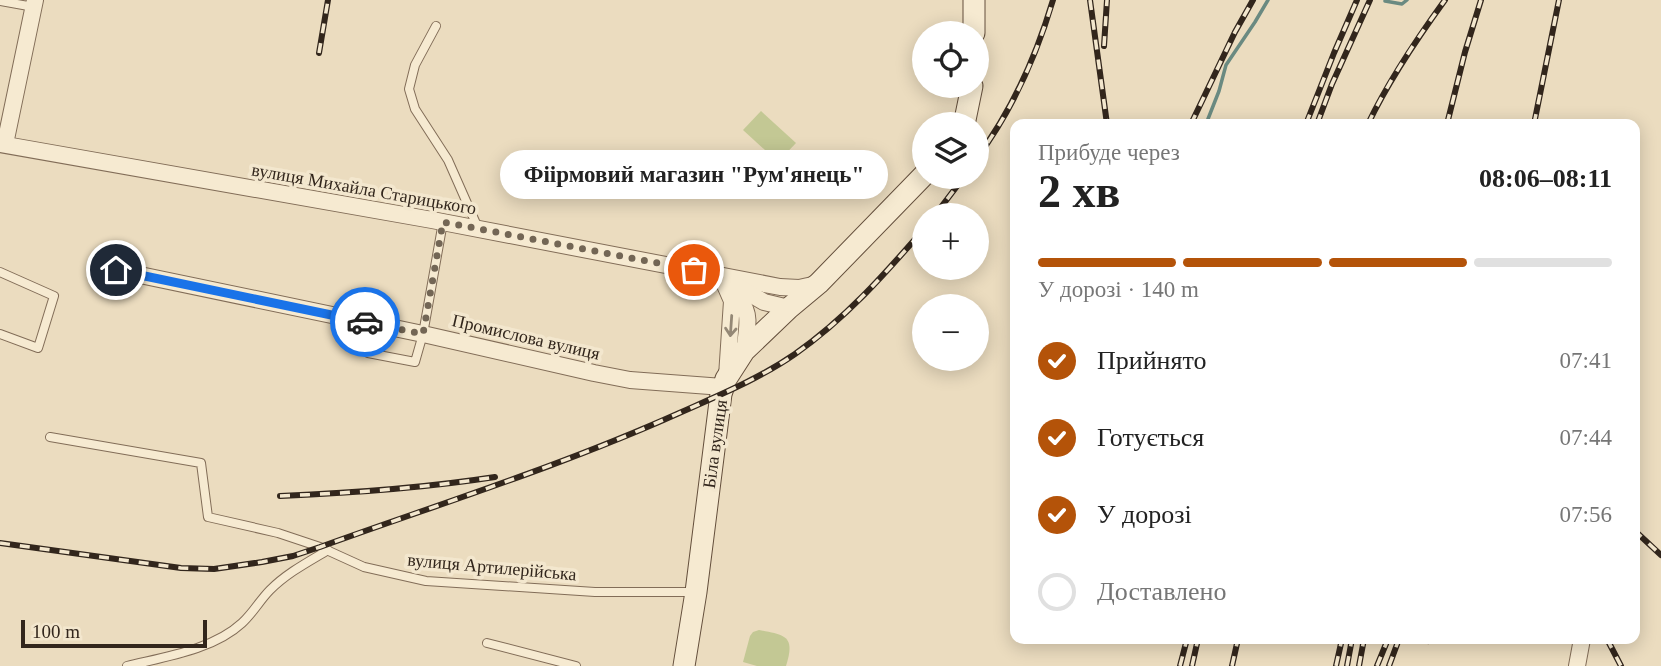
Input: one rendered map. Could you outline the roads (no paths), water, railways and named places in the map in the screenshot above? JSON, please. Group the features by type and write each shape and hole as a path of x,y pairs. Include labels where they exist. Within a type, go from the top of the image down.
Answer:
{"street":[{"path":"974,0 974,21"},
{"path":"2,144 34,3"},
{"name":"вулиця Михайла Старицького","path":"2,144 478,228 780,287 799,288 819,283"},
{"name":"Біла вулиця","path":"684,666 721,394 725,383 744,351 819,283 912,187"},
{"name":"Промислова вулиця","path":"116,270 630,380 725,383"},
{"path":"721,276 743,301 749,318 744,351"},
{"path":"721,276 732,301 725,383"},
{"name":"вулиця Михайла Старицького","path":"721,276 764,302 789,308"},
{"path":"1577,666 1581,644"}],"lane":[{"path":"0,1 34,3"},
{"path":"436,26 415,65 409,89 415,109 448,160 478,228"},
{"path":"368,353 415,362 423,334 443,222"},
{"path":"0,272 54,296 38,348 0,334"},
{"name":"вулиця Артилерійська","path":"50,437 201,463 208,517 278,533 365,567 426,580 595,592 696,592"},
{"path":"127,666 192,650 222,637 242,624 261,599 286,575 328,551"},
{"path":"487,643 576,666"}],"waterway":[{"path":"1208,119 1226,65 1268,0"},
{"path":"1385,1 1402,4 1407,0"}],"railway":[{"path":"319,53 328,0"},
{"path":"989,141 1022,83 1053,0"},
{"path":"1090,0 1106,119"},
{"path":"1104,46 1107,0"},
{"path":"1193,119 1253,0"},
{"path":"1308,119 1357,0"},
{"path":"1319,119 1370,0"},
{"path":"1371,119 1403,60 1445,0"},
{"path":"1448,119 1481,0"},
{"path":"1535,119 1559,0"},
{"path":"944,203 955,189"},
{"path":"0,543 181,568 214,569 293,556 589,451 752,379 795,354 831,326 879,280 912,243"},
{"path":"280,496 388,489 495,477"},
{"path":"1640,536 1661,555"},
{"path":"1180,666 1186,644"},
{"path":"1192,666 1197,644"},
{"path":"1232,666 1237,644"},
{"path":"1336,666 1341,644"},
{"path":"1347,666 1351,644"},
{"path":"1359,666 1363,644"},
{"path":"1377,666 1386,644"},
{"path":"1389,666 1397,644"},
{"path":"1610,644 1621,666"}],"place":[{"name":"Фіірмовий магазин \"Рум'янець\"","path":"694,270"}]}
